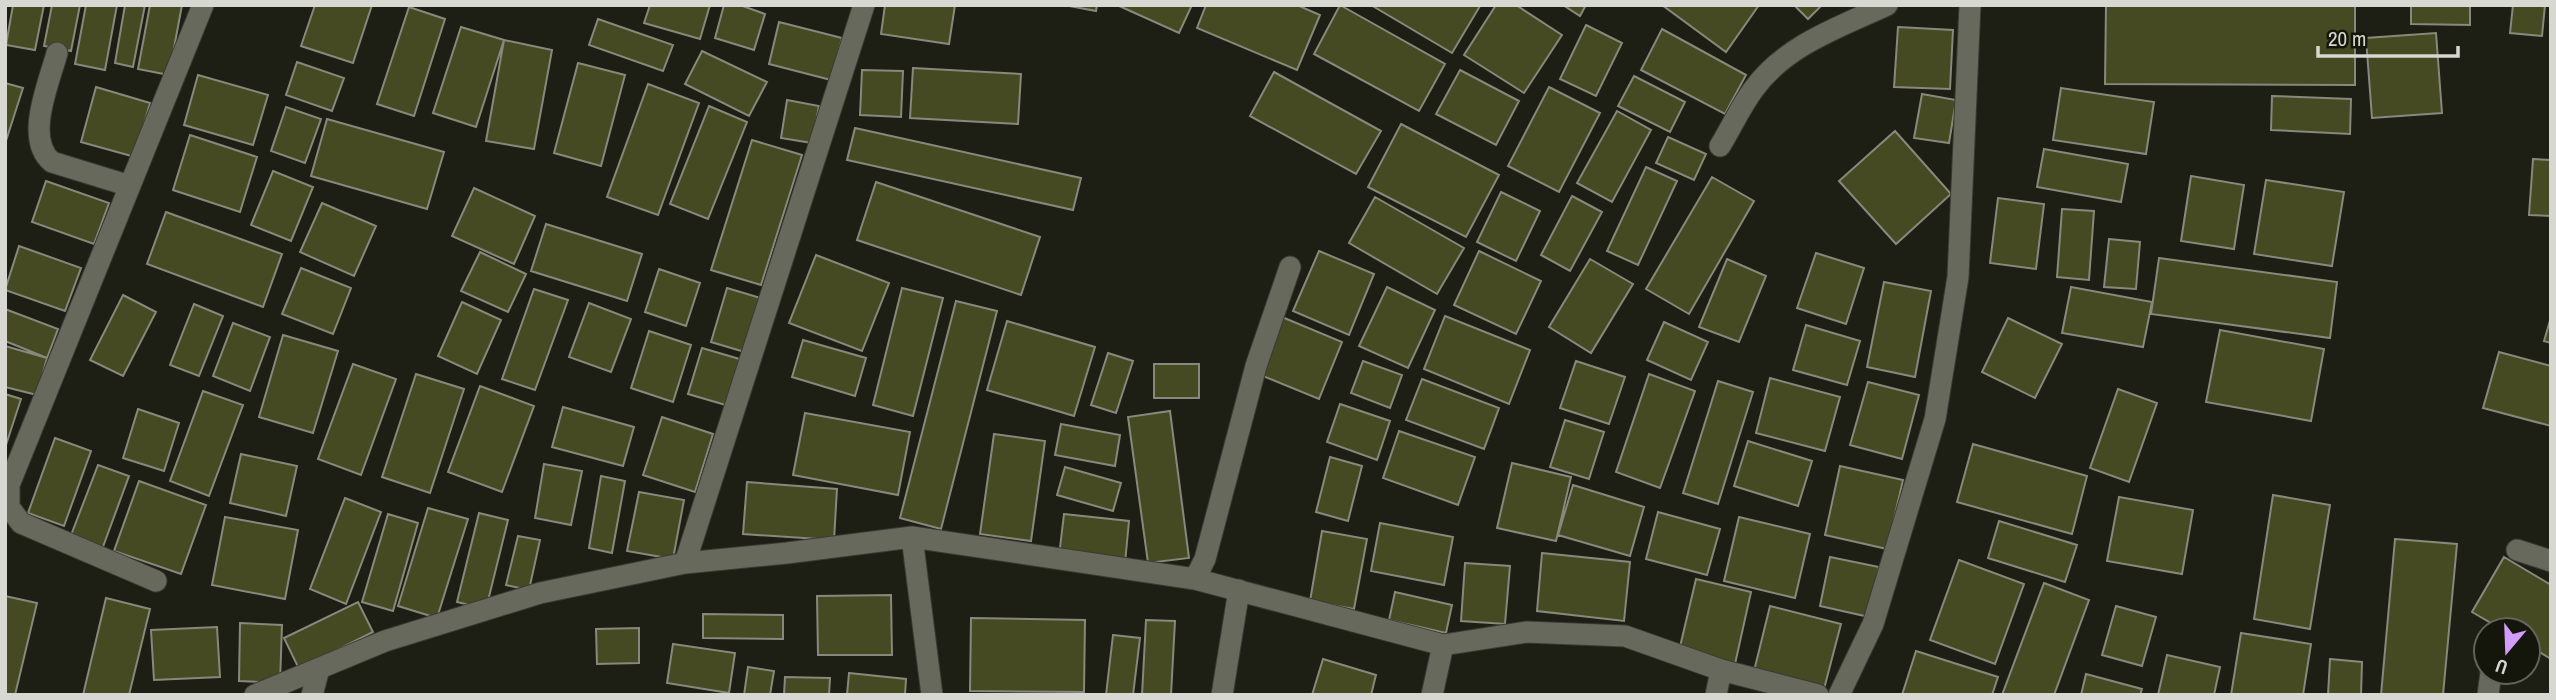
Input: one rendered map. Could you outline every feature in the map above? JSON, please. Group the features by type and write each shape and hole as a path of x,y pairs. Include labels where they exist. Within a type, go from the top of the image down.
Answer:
{"street":[{"path":"156,581 21,523 9,507 9,485 202,5"},
{"path":"685,563 864,5"},
{"path":"1720,146 1754,89 1780,62 1827,31 1887,5"},
{"path":"1839,695 1873,624 1935,419 1958,277 1970,5"},
{"path":"57,53 38,127 40,147 44,155 52,162 130,186"},
{"path":"1195,579 1205,559 1256,366 1290,267"},
{"path":"912,537 932,695"},
{"path":"255,695 385,641 540,593 685,563 788,554 912,537 1195,579 1443,645 1526,632 1625,636 1721,670 1818,695"},
{"path":"2517,550 2551,561"},
{"path":"1222,695 1239,590"},
{"path":"1432,695 1443,645"},
{"path":"312,695 319,669"},
{"path":"1716,695 1721,670"}],"building":[{"path":"13,5 44,5 35,50 6,45"},
{"path":"52,5 80,5 71,51 44,46"},
{"path":"86,5 117,5 105,70 75,64"},
{"path":"125,5 145,5 133,67 115,63"},
{"path":"150,5 182,5 169,75 138,69"},
{"path":"315,5 372,5 353,63 301,46"},
{"path":"650,5 710,5 700,39 644,23"},
{"path":"724,5 740,5 765,14 754,50 715,38"},
{"path":"885,5 955,5 949,44 881,34"},
{"path":"1064,5 1097,5 1096,11"},
{"path":"1117,5 1192,5 1179,33"},
{"path":"1206,5 1297,5 1320,15 1297,70 1197,28"},
{"path":"1340,5 1445,64 1419,111 1314,54"},
{"path":"1371,5 1479,5 1480,6 1452,53"},
{"path":"1496,5 1516,5 1562,35 1524,93 1464,55"},
{"path":"1563,5 1586,5 1580,16"},
{"path":"1662,5 1759,5 1726,52"},
{"path":"1794,5 1822,5 1808,19"},
{"path":"2106,5 2355,5 2355,85 2105,84"},
{"path":"2411,5 2470,5 2470,25 2411,24"},
{"path":"2513,5 2545,5 2542,36 2510,33"},
{"path":"409,7 445,19 414,116 377,104"},
{"path":"598,19 673,45 663,71 589,45"},
{"path":"779,22 842,38 831,80 769,64"},
{"path":"1586,25 1622,43 1596,96 1560,79"},
{"path":"461,27 504,40 476,127 433,113"},
{"path":"1898,27 1953,30 1950,89 1894,87"},
{"path":"1662,29 1746,75 1725,114 1641,70"},
{"path":"2436,33 2442,113 2372,118 2366,38"},
{"path":"504,40 552,50 534,149 486,141"},
{"path":"702,51 767,82 749,116 685,84"},
{"path":"297,62 344,78 332,111 286,95"},
{"path":"578,63 625,75 601,166 554,153"},
{"path":"913,68 1021,74 1018,124 910,118"},
{"path":"862,70 903,71 901,117 860,115"},
{"path":"1460,70 1519,101 1496,145 1436,114"},
{"path":"1274,72 1381,131 1356,174 1250,116"},
{"path":"198,75 268,95 253,145 184,125"},
{"path":"1634,76 1685,102 1670,132 1618,106"},
{"path":"5,83 23,88 5,144"},
{"path":"648,84 699,103 658,215 607,197"},
{"path":"96,87 150,103 135,157 81,142"},
{"path":"1549,87 1600,113 1559,192 1508,166"},
{"path":"2061,88 2154,102 2146,154 2053,140"},
{"path":"1922,94 1956,100 1949,143 1914,138"},
{"path":"2272,96 2351,99 2350,134 2271,130"},
{"path":"787,100 819,106 812,143 781,138"},
{"path":"709,106 747,122 708,219 670,204"},
{"path":"286,107 321,119 305,163 271,151"},
{"path":"1617,111 1651,130 1612,202 1577,183"},
{"path":"327,119 444,152 427,209 311,176"},
{"path":"1401,124 1499,175 1466,237 1368,187"},
{"path":"855,128 1081,178 1073,210 847,160"},
{"path":"1895,131 1951,194 1896,244 1839,181"},
{"path":"190,135 257,157 240,212 173,190"},
{"path":"1668,137 1706,154 1694,180 1656,163"},
{"path":"752,140 802,155 761,285 711,270"},
{"path":"2044,149 2128,164 2121,202 2037,187"},
{"path":"2533,159 2551,160 2551,216 2529,215"},
{"path":"1646,167 1677,181 1638,265 1607,251"},
{"path":"273,171 313,187 291,241 251,225"},
{"path":"2191,176 2244,185 2234,249 2181,241"},
{"path":"1712,177 1754,201 1689,314 1646,289"},
{"path":"2266,180 2344,192 2332,266 2254,254"},
{"path":"46,181 109,203 94,244 32,222"},
{"path":"876,182 1040,237 1021,295 857,240"},
{"path":"474,188 535,216 514,264 452,236"},
{"path":"1501,192 1540,211 1516,261 1477,242"},
{"path":"1572,196 1602,212 1570,271 1541,255"},
{"path":"1375,197 1464,248 1437,294 1349,243"},
{"path":"1998,198 2044,204 2036,269 1990,263"},
{"path":"322,203 376,226 354,276 300,252"},
{"path":"2062,209 2094,211 2089,280 2057,277"},
{"path":"166,212 282,254 263,307 147,264"},
{"path":"546,224 642,254 627,301 531,271"},
{"path":"2109,239 2140,242 2136,289 2104,287"},
{"path":"19,246 81,268 65,311 5,290"},
{"path":"1319,251 1374,274 1349,335 1293,311"},
{"path":"1479,251 1541,281 1516,334 1454,305"},
{"path":"480,252 526,274 508,312 461,291"},
{"path":"1816,253 1864,268 1846,324 1797,308"},
{"path":"816,255 889,283 862,351 789,323"},
{"path":"2159,258 2337,282 2330,338 2151,314"},
{"path":"1590,259 1633,284 1591,353 1549,327"},
{"path":"1727,259 1766,276 1739,342 1699,327"},
{"path":"301,268 351,288 333,334 282,314"},
{"path":"659,269 700,283 686,326 645,312"},
{"path":"1884,282 1931,291 1915,377 1867,367"},
{"path":"1387,287 1435,310 1408,368 1359,346"},
{"path":"2071,287 2152,302 2143,347 2062,333"},
{"path":"727,288 764,299 748,353 711,342"},
{"path":"902,288 943,298 913,416 873,405"},
{"path":"534,289 568,300 535,390 502,379"},
{"path":"123,295 156,312 123,376 90,360"},
{"path":"956,301 997,311 941,529 900,518"},
{"path":"462,302 501,320 477,374 438,356"},
{"path":"589,303 631,319 611,372 569,357"},
{"path":"194,304 223,316 199,376 170,365"},
{"path":"5,309 58,329 47,358 5,341"},
{"path":"1445,316 1530,350 1509,404 1424,369"},
{"path":"1282,317 1342,342 1319,399 1258,374"},
{"path":"2551,317 2551,343 2544,341"},
{"path":"2008,318 2062,344 2035,398 1982,372"},
{"path":"1007,321 1095,347 1074,416 987,390"},
{"path":"1664,322 1708,342 1691,380 1647,360"},
{"path":"233,323 270,337 250,391 213,376"},
{"path":"1806,325 1860,341 1847,385 1793,370"},
{"path":"2220,330 2324,349 2311,421 2206,402"},
{"path":"649,331 691,345 673,402 631,388"},
{"path":"283,335 338,351 313,433 259,417"},
{"path":"803,340 866,358 855,396 792,377"},
{"path":"5,346 47,358 37,395 5,387"},
{"path":"702,348 743,360 729,406 688,394"},
{"path":"2499,352 2551,366 2551,426 2483,408"},
{"path":"1108,353 1133,361 1116,413 1091,405"},
{"path":"1363,361 1402,375 1390,408 1351,393"},
{"path":"1576,361 1625,377 1609,424 1560,408"},
{"path":"353,364 396,379 361,475 318,459"},
{"path":"1154,364 1199,364 1199,398 1154,398"},
{"path":"416,374 464,389 430,493 382,477"},
{"path":"1649,374 1695,391 1660,488 1616,472"},
{"path":"1770,378 1840,397 1825,451 1756,433"},
{"path":"1422,379 1499,408 1484,449 1406,420"},
{"path":"1718,381 1753,392 1718,504 1683,493"},
{"path":"1868,382 1919,395 1902,459 1850,445"},
{"path":"480,386 534,406 502,492 448,472"},
{"path":"2118,389 2157,403 2129,482 2090,468"},
{"path":"203,391 243,405 209,496 170,481"},
{"path":"5,394 21,399 5,448"},
{"path":"1340,404 1390,421 1377,460 1327,442"},
{"path":"563,407 634,427 623,466 552,447"},
{"path":"138,409 179,423 164,471 123,458"},
{"path":"1170,411 1189,558 1148,563 1128,417"},
{"path":"805,413 910,432 898,495 793,475"},
{"path":"662,417 713,434 695,492 643,475"},
{"path":"1565,420 1604,432 1589,479 1550,467"},
{"path":"1061,424 1120,435 1115,466 1055,455"},
{"path":"1399,431 1475,457 1458,505 1383,478"},
{"path":"994,434 1045,441 1031,541 980,534"},
{"path":"55,438 91,451 64,526 28,513"},
{"path":"1748,441 1812,461 1798,506 1734,486"},
{"path":"1973,444 2087,476 2072,534 1957,502"},
{"path":"241,454 297,466 286,516 230,503"},
{"path":"1330,457 1362,466 1348,521 1316,512"},
{"path":"1512,463 1571,477 1556,541 1497,528"},
{"path":"544,464 582,471 571,525 535,518"},
{"path":"98,465 129,476 100,555 68,543"},
{"path":"1840,466 1903,480 1887,549 1825,535"},
{"path":"1065,467 1121,483 1113,511 1057,495"},
{"path":"601,476 625,481 612,553 589,548"},
{"path":"139,481 206,505 181,574 114,551"},
{"path":"747,482 837,489 834,540 743,534"},
{"path":"1573,485 1644,507 1630,556 1558,535"},
{"path":"639,492 684,500 673,559 627,551"},
{"path":"2273,495 2330,505 2310,629 2254,619"},
{"path":"2119,497 2193,510 2182,574 2107,561"},
{"path":"345,498 381,512 346,604 310,589"},
{"path":"428,508 468,519 437,618 398,606"},
{"path":"1658,512 1720,529 1707,575 1646,559"},
{"path":"479,513 508,520 486,609 457,602"},
{"path":"388,514 418,523 393,611 362,602"},
{"path":"1064,514 1129,521 1125,563 1059,556"},
{"path":"225,517 298,530 285,599 212,585"},
{"path":"1739,517 1810,534 1795,598 1724,581"},
{"path":"1999,521 2077,545 2065,582 1988,558"},
{"path":"1380,523 1453,537 1444,585 1371,571"},
{"path":"1322,531 1367,539 1354,609 1310,601"},
{"path":"518,536 540,540 529,590 506,585"},
{"path":"2395,539 2457,544 2443,695 2381,695"},
{"path":"1542,553 1630,562 1624,621 1537,611"},
{"path":"1830,557 1879,567 1869,617 1820,606"},
{"path":"2504,557 2551,585 2551,659 2542,654 2542,616 2479,616 2472,612"},
{"path":"1959,560 2024,584 1995,664 1930,640"},
{"path":"1465,563 1510,566 1505,624 1461,621"},
{"path":"1696,579 1751,592 1735,664 1679,651"},
{"path":"2044,583 2089,600 2054,695 2002,695"},
{"path":"1395,592 1452,605 1446,633 1389,620"},
{"path":"891,595 892,655 818,655 817,596"},
{"path":"5,596 37,603 15,695 5,695"},
{"path":"106,598 150,609 129,695 83,695"},
{"path":"358,602 373,632 299,669 284,638"},
{"path":"1770,606 1841,624 1824,689 1754,671"},
{"path":"2116,606 2156,617 2142,666 2102,655"},
{"path":"703,614 783,615 783,639 703,638"},
{"path":"971,618 1085,620 1084,692 970,691"},
{"path":"1146,620 1175,621 1171,695 1142,695"},
{"path":"240,623 282,625 280,683 239,681"},
{"path":"217,627 220,677 154,680 151,630"},
{"path":"639,628 639,663 597,664 596,629"},
{"path":"2241,633 2311,644 2303,695 2231,695"},
{"path":"1113,635 1140,638 1133,695 1106,695"},
{"path":"673,644 735,653 729,693 667,683"},
{"path":"1916,651 1998,677 1992,695 1902,695"},
{"path":"2167,655 2220,667 2214,695 2158,695"},
{"path":"1323,659 1376,675 1371,695 1312,695"},
{"path":"2330,659 2362,662 2361,695 2328,695"},
{"path":"748,667 774,671 770,695 744,695"},
{"path":"849,673 906,679 905,695 847,695"},
{"path":"2086,674 2142,689 2140,695 2081,695"},
{"path":"785,677 830,678 829,695 784,695"}]}
